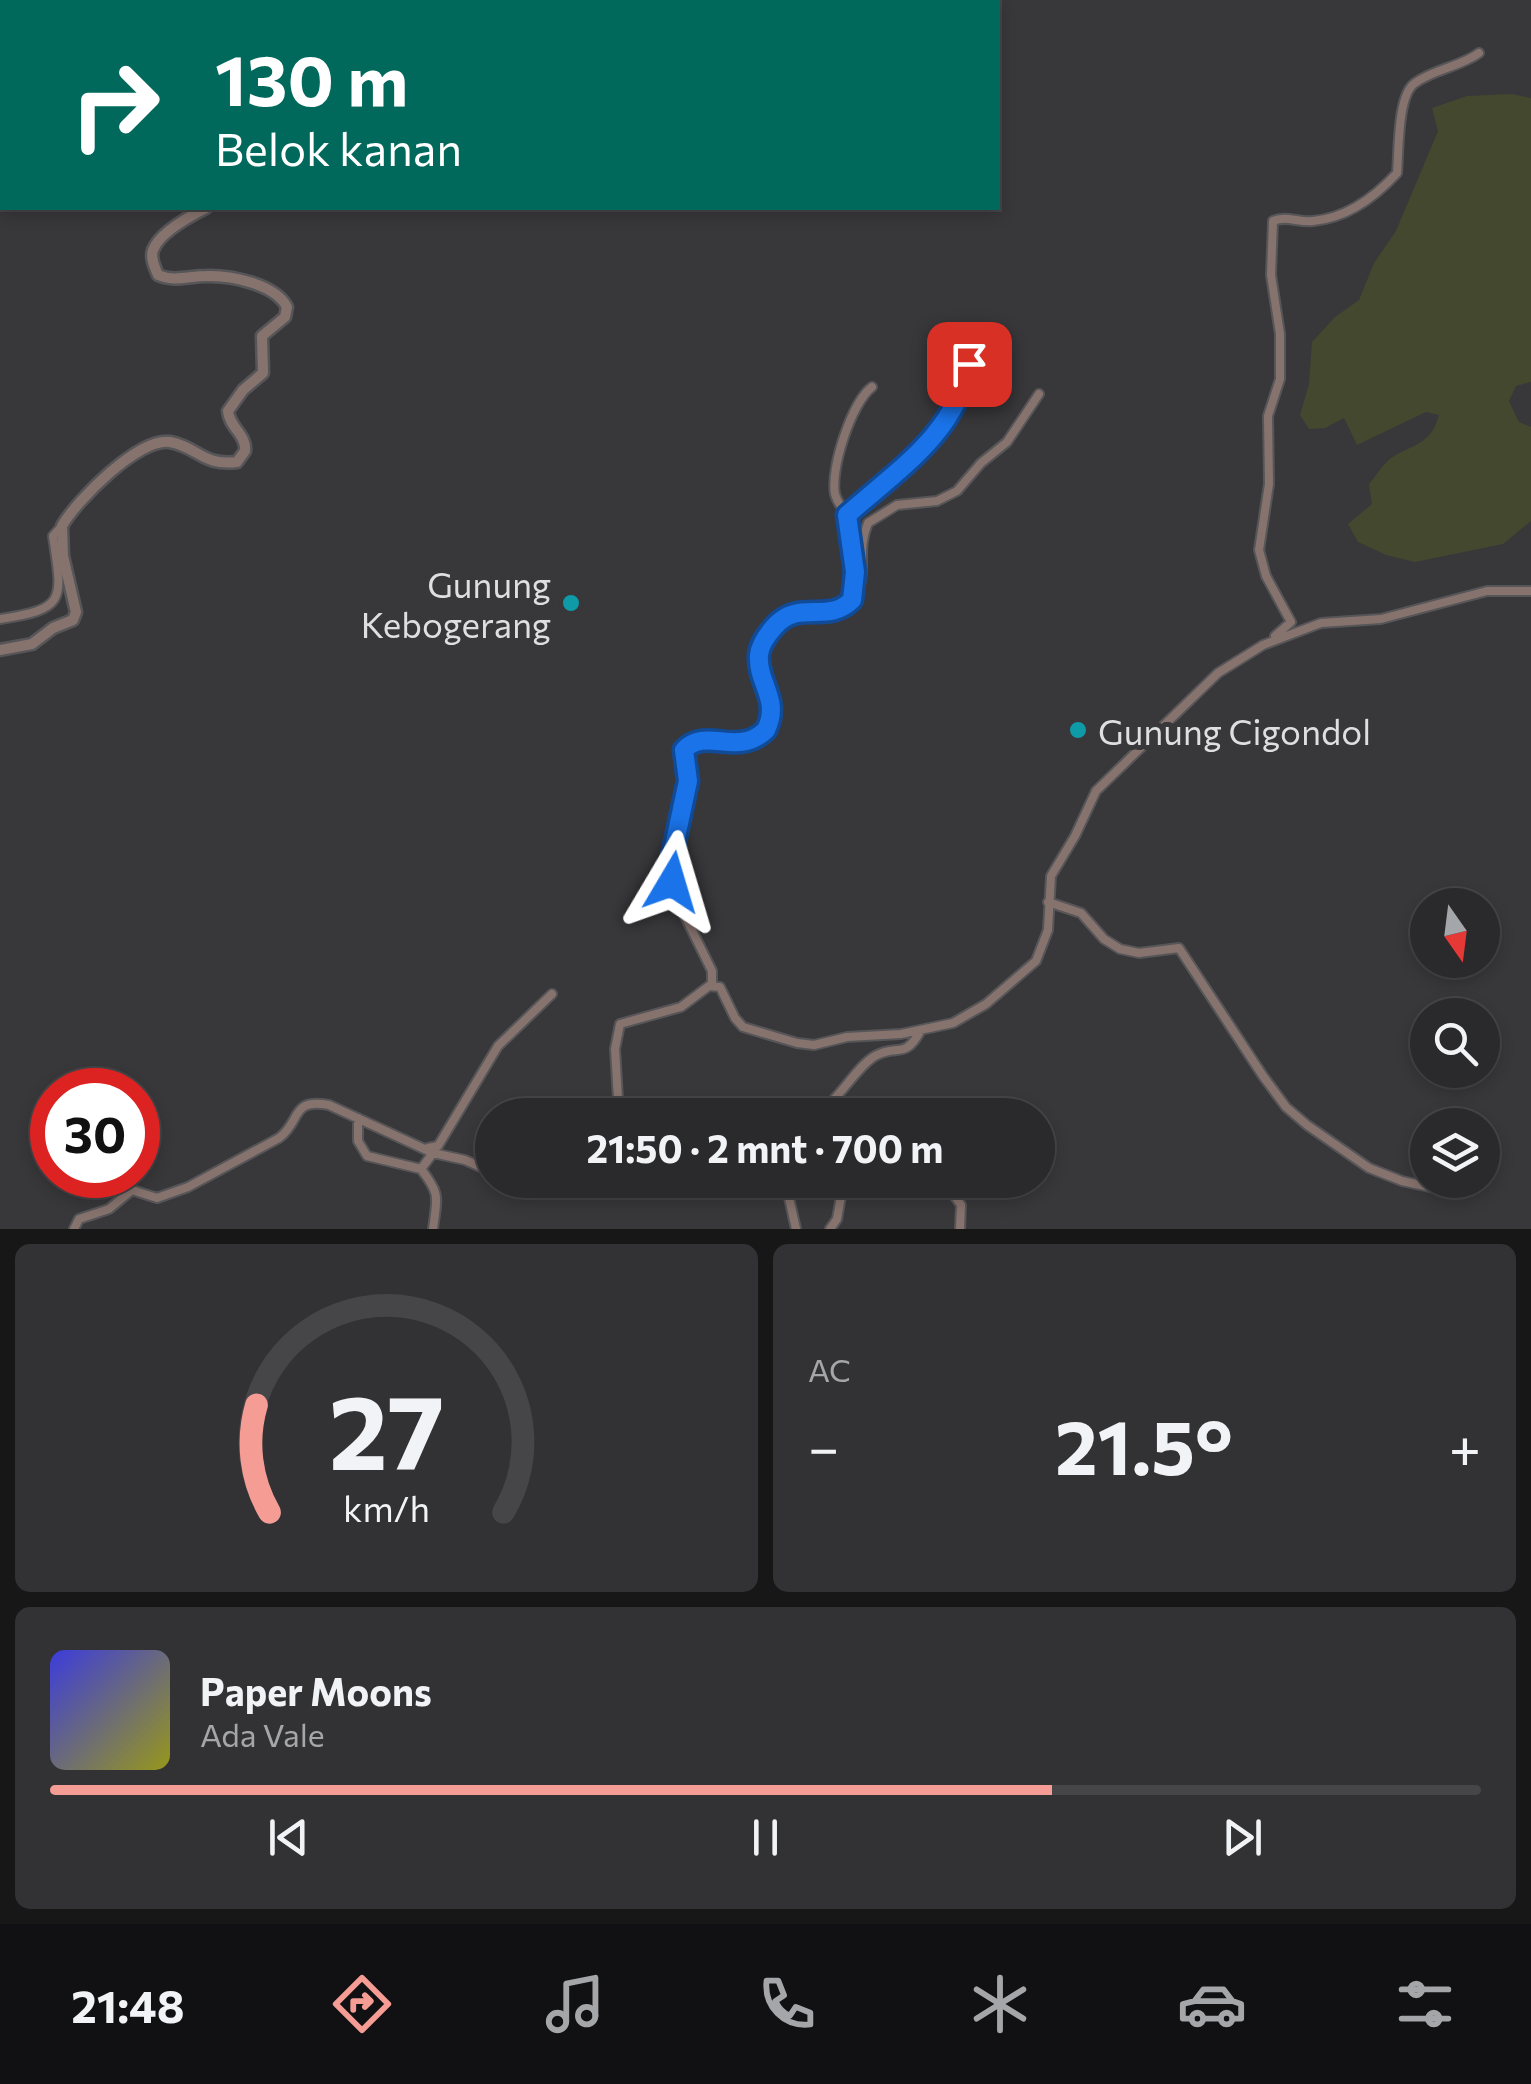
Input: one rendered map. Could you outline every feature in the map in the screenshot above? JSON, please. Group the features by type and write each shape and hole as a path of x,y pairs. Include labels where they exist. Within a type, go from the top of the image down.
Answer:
{"street":[{"path":"1271,642 1291,622 1266,576 1259,550 1269,484 1268,416 1280,379 1280,338 1271,275 1273,222 1282,218 1312,222 1340,215 1378,191 1398,171 1397,144 1408,89 1480,54"},
{"path":"0,619 44,611 51,605 59,585 53,536 125,458 150,444 175,443 207,460 225,463 239,461 246,450 245,440 228,419 228,411 243,390 263,374 262,336 285,317 286,304 271,291 232,279 161,277 152,258 153,250 172,230 203,210"},
{"path":"847,515 931,441 960,396 969,364"},
{"path":"854,597 855,572 847,515 835,493 839,450 862,396 872,387"},
{"path":"712,985 712,971 679,904 670,872 688,783 684,752 697,741 739,744 761,735 772,711 759,656 768,634 789,614 839,610 854,597 862,582 860,546 868,523 897,504 938,501 956,491 1007,442 1039,394"},
{"path":"0,650 32,644 43,634 73,620 76,612 63,556 62,526"},
{"path":"712,985 721,989 734,1018 746,1030 798,1043 814,1045 847,1037 921,1030 959,1020 986,1004 1034,963 1046,940 1052,872 1100,784 1208,682 1271,642 1321,623 1381,619 1487,591 1531,591"},
{"path":"1048,902 1080,913 1104,938 1120,948 1139,953 1178,947 1286,1107 1369,1168 1410,1183"},
{"path":"618,1098 614,1049 620,1024 678,1008 712,985"},
{"path":"410,1143 427,1148 438,1146 498,1046 552,994"},
{"path":"833,1098 873,1057 906,1050 921,1030"},
{"path":"74,1229 79,1219 110,1209 132,1190 151,1197 165,1196 264,1147 286,1133 304,1105 314,1102 329,1104 433,1152 475,1164"},
{"path":"358,1118 358,1141 367,1156 421,1169 435,1186 439,1197 433,1229"},
{"path":"421,1169 433,1152"},
{"path":"789,1198 796,1229"},
{"path":"830,1229 837,1219 840,1198"},
{"path":"956,1198 961,1205 960,1229"}],"green space":[{"path":"1512,94 1531,98 1531,382 1516,386 1509,401 1519,422 1531,427 1531,521 1503,544 1415,562 1358,542 1348,524 1372,504 1369,484 1382,467 1426,438 1439,415 1426,412 1357,445 1344,418 1325,428 1309,429 1300,415 1309,384 1312,342 1335,317 1359,300 1374,263 1396,231 1438,131 1432,108 1467,96"}],"place":[{"name":"Gunung Kebogerang","path":"571,603"},
{"name":"Gunung Cigondol","path":"1078,730"}],"route":[{"path":"672,882 670,865 688,781 684,750 701,740 744,744 766,730 772,706 759,658 764,641 786,616 798,611 839,610 852,600 855,572 847,515 931,441 960,396 969,364"}]}
